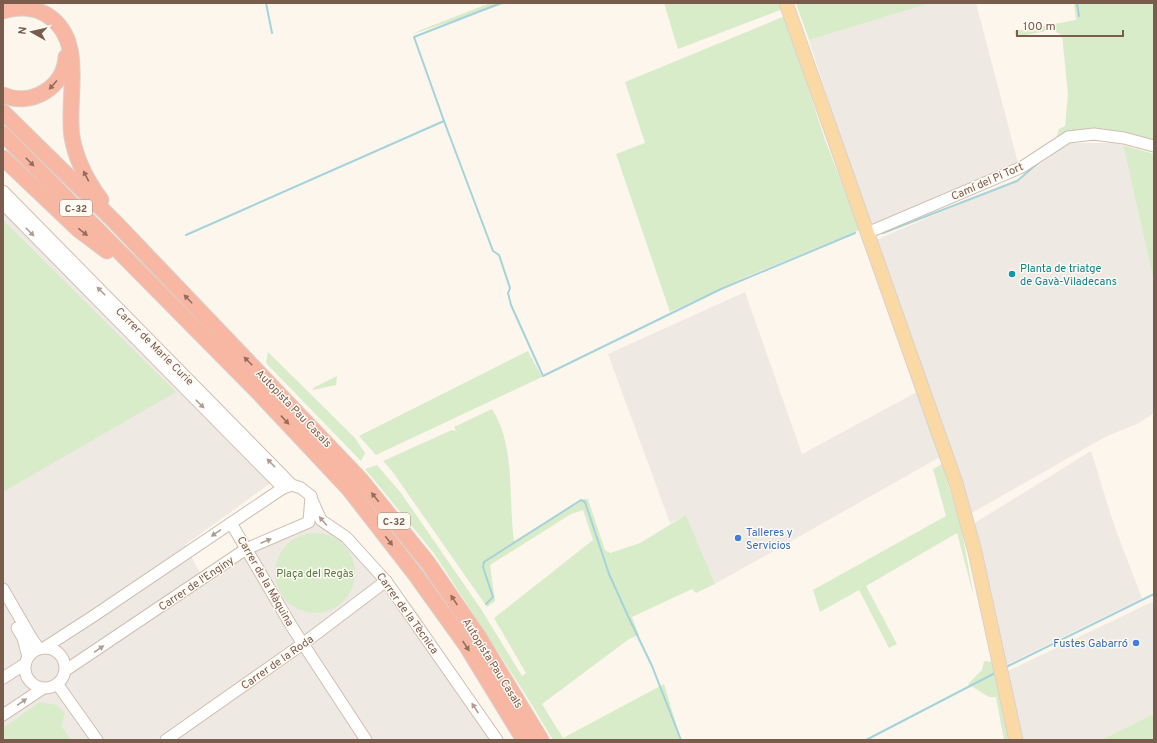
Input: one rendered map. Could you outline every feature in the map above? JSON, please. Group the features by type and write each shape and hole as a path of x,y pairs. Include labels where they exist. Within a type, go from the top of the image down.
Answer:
{"highway":[{"path":"3,11 11,8 27,8 41,11 57,23 67,36 71,51 70,115 72,138 78,161 88,182 114,221"},
{"path":"3,95 15,99 32,98 49,89 56,83 64,68 66,54 65,46 57,23"},
{"name":"Autopista Pau Casals","path":"3,112 114,221 361,480 428,562 478,636 542,740"},
{"name":"Autopista Pau Casals","path":"3,134 258,392 349,489 415,574 466,645 524,740"},
{"path":"3,158 79,230 148,282"}],"main road":[{"path":"786,3 866,233 956,483 975,552 1016,740"}],"street":[{"name":"Camí del Pi Tort","path":"866,233 1022,167 1068,137 1102,135 1124,138 1154,146"},
{"name":"Carrer de Marie Curie","path":"3,191 287,486"},
{"name":"Carrer de Marie Curie","path":"3,204 287,486 301,488 311,496"},
{"path":"3,678 42,648 92,618 287,486"},
{"name":"Carrer de l'Enginy","path":"66,670 246,549 309,522 311,496"},
{"name":"Carrer de la Tècnica","path":"311,496 320,520 346,537 386,581 497,740"},
{"name":"Carrer de la Màquina","path":"232,523 292,627 304,643 366,740"},
{"name":"Carrer de la Roda","path":"166,740 304,643 386,581"},
{"path":"3,589 32,639 42,648 56,651 61,655 65,663 66,670 62,681 58,685 49,689 42,689 28,680 26,674 27,660 23,638 3,605"},
{"path":"58,685 97,740"},
{"path":"3,715 42,689"}],"shaded area":[{"path":"931,3 976,3 1018,163 869,227 809,40"},
{"path":"1071,143 1114,143 1123,145 1154,282 1154,413 1139,423 1105,437 970,514 876,240 1025,176 1053,154"},
{"path":"3,209 272,482 185,545 203,578 246,549 303,526 311,509 321,520 342,527 412,605 503,740 3,740"},
{"path":"745,292 802,454 917,392 940,457 715,584 686,516 670,523 608,354"},
{"path":"1091,451 1115,528 1142,598 1006,665 973,524"},
{"path":"1154,601 1154,714 1101,740 1021,740 1006,672"}],"green space":[{"path":"490,3 507,3 413,34 421,30"},
{"path":"664,3 781,3 783,9 678,49"},
{"path":"796,3 931,3 809,40"},
{"path":"1074,3 1154,3 1154,142 1129,135 1105,132 1082,133 1056,138 1059,129 1065,126 1068,94 1062,35 1052,30 1016,37 1014,31 1076,20"},
{"path":"785,16 825,140 860,230 748,276 670,312 616,154 645,143 625,82"},
{"path":"1123,145 1154,154 1154,282"},
{"path":"3,220 176,392 3,492"},
{"path":"528,351 542,377 376,455 359,436"},
{"path":"268,352 354,437 365,453 361,461 266,363"},
{"path":"337,376 336,385 313,390 313,388"},
{"path":"492,409 500,424 505,439 508,456 514,541 584,499 588,499 605,550 610,553 640,543 686,515 715,584 696,593 692,589 632,617 639,635 629,639 542,704 563,738 664,684 681,740 553,740 527,697 433,552 365,469 377,465 401,493 481,609 522,676 526,673 494,618 593,540 583,510 571,514 490,565 495,601 487,607 392,471 383,461 452,430 456,431 454,427"},
{"path":"942,464 961,527 974,597 957,533 866,586 897,644 889,648 859,590 820,612 813,590 946,516 933,469"},
{"name":"Plaça del Regàs","path":"315,533 330,536 343,545 352,558 355,573 352,588 343,601 330,610 315,613 300,610 287,601 278,588 275,573 278,558 287,545 300,536"},
{"path":"984,661 993,662 1010,740 1004,740 996,697 989,697 968,684 982,670"},
{"path":"40,702 57,705 65,713 61,726 71,740 3,740 3,728"},
{"path":"1154,714 1154,740 1101,740"}],"waterway":[{"path":"266,3 272,33"},
{"path":"444,121 414,37 501,3"},
{"path":"1077,3 1079,16"},
{"path":"186,235 444,121 493,251 499,255 510,288 508,293 511,305 543,376 721,289 855,233"},
{"path":"1087,140 1097,140"},
{"path":"879,233 883,233 1017,181 1041,161"},
{"path":"486,604 493,597 483,567 484,562 581,500 585,502 609,574 652,666 681,740"},
{"path":"1006,667 1154,594"},
{"path":"866,740 995,673"}],"place":[{"name":"Planta de triatge de Gavà-Viladecans","path":"1012,274"},
{"name":"Talleres y Servicios","path":"738,538"},
{"name":"Fustes Gabarró","path":"1136,643"}]}
